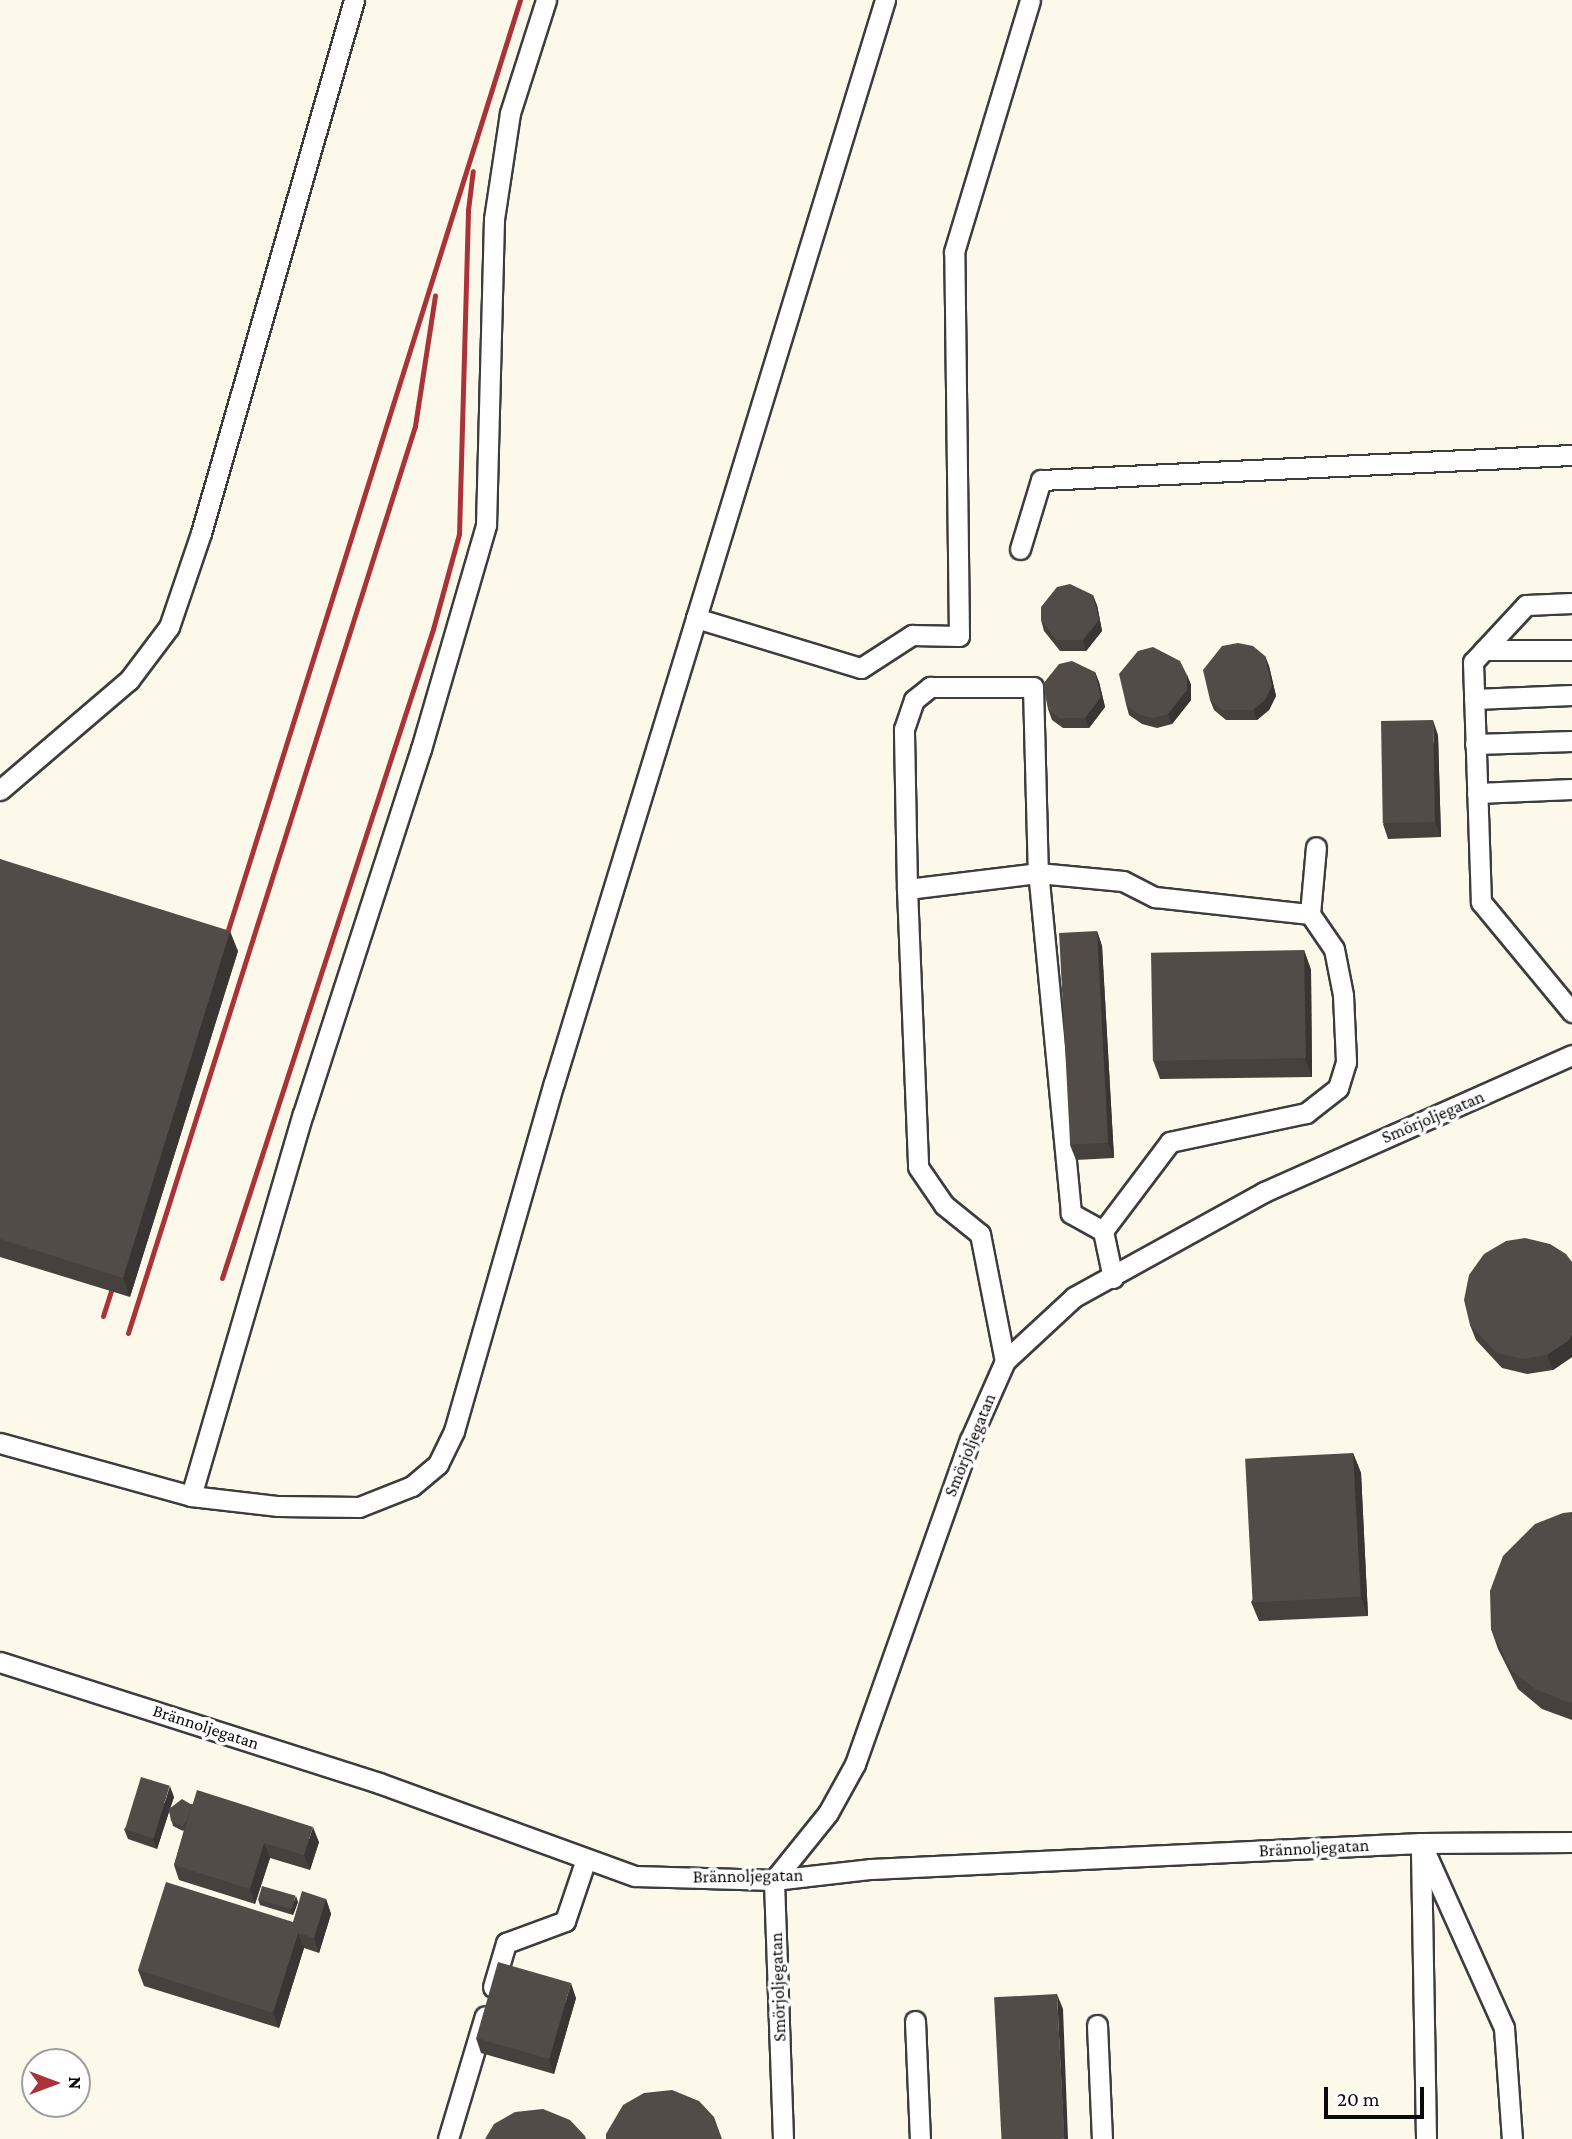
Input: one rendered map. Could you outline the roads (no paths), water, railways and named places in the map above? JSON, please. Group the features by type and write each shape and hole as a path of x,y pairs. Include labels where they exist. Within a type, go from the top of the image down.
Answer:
{"lane":[{"path":"0,790 129,680 169,627 201,533 354,0"},
{"path":"191,1496 303,1114 421,748 486,525 494,219 510,113 546,0"},
{"path":"0,1443 191,1496 278,1506 359,1507 412,1486 438,1464 454,1431 554,1083 885,0"},
{"path":"696,618 861,668 912,635 959,636 954,252 1030,0"},
{"path":"1020,549 1041,480 1572,455"},
{"path":"1572,603 1526,605 1473,662 1481,902 1572,1012"},
{"path":"1484,650 1572,650"},
{"path":"1005,1360 980,1234 944,1205 918,1167 907,889 904,729 914,700 930,687 1033,687 1038,873 1071,1213 1103,1231 1113,1278"},
{"path":"1474,699 1572,695"},
{"path":"1475,744 1572,741"},
{"path":"1477,793 1572,789"},
{"path":"1103,1231 1170,1142 1306,1113 1338,1088 1346,1062 1343,995 1334,949 1310,914 1317,847"},
{"path":"907,889 1038,873 1123,881 1155,897 1310,914"},
{"name":"Smörjoljegatan","path":"783,2139 774,1880 828,1813 855,1764 970,1440 1005,1360 1074,1297 1113,1278 1264,1192 1572,1055"},
{"name":"Brännoljegatan","path":"0,1662 379,1783 635,1876 774,1880 870,1869 1421,1843 1572,1842"},
{"path":"1421,1843 1426,2139"},
{"path":"1421,1843 1504,2028 1512,2139"},
{"path":"448,2139 506,1943 565,1921 586,1859"},
{"path":"915,2021 920,2139"},
{"path":"1097,2025 1102,2139"}],"railway":[{"path":"222,949 520,0"},
{"path":"222,1278 433,629 459,534 468,210 473,171"},
{"path":"128,1333 415,426 435,296"},
{"path":"103,1316 117,1272"}]}
